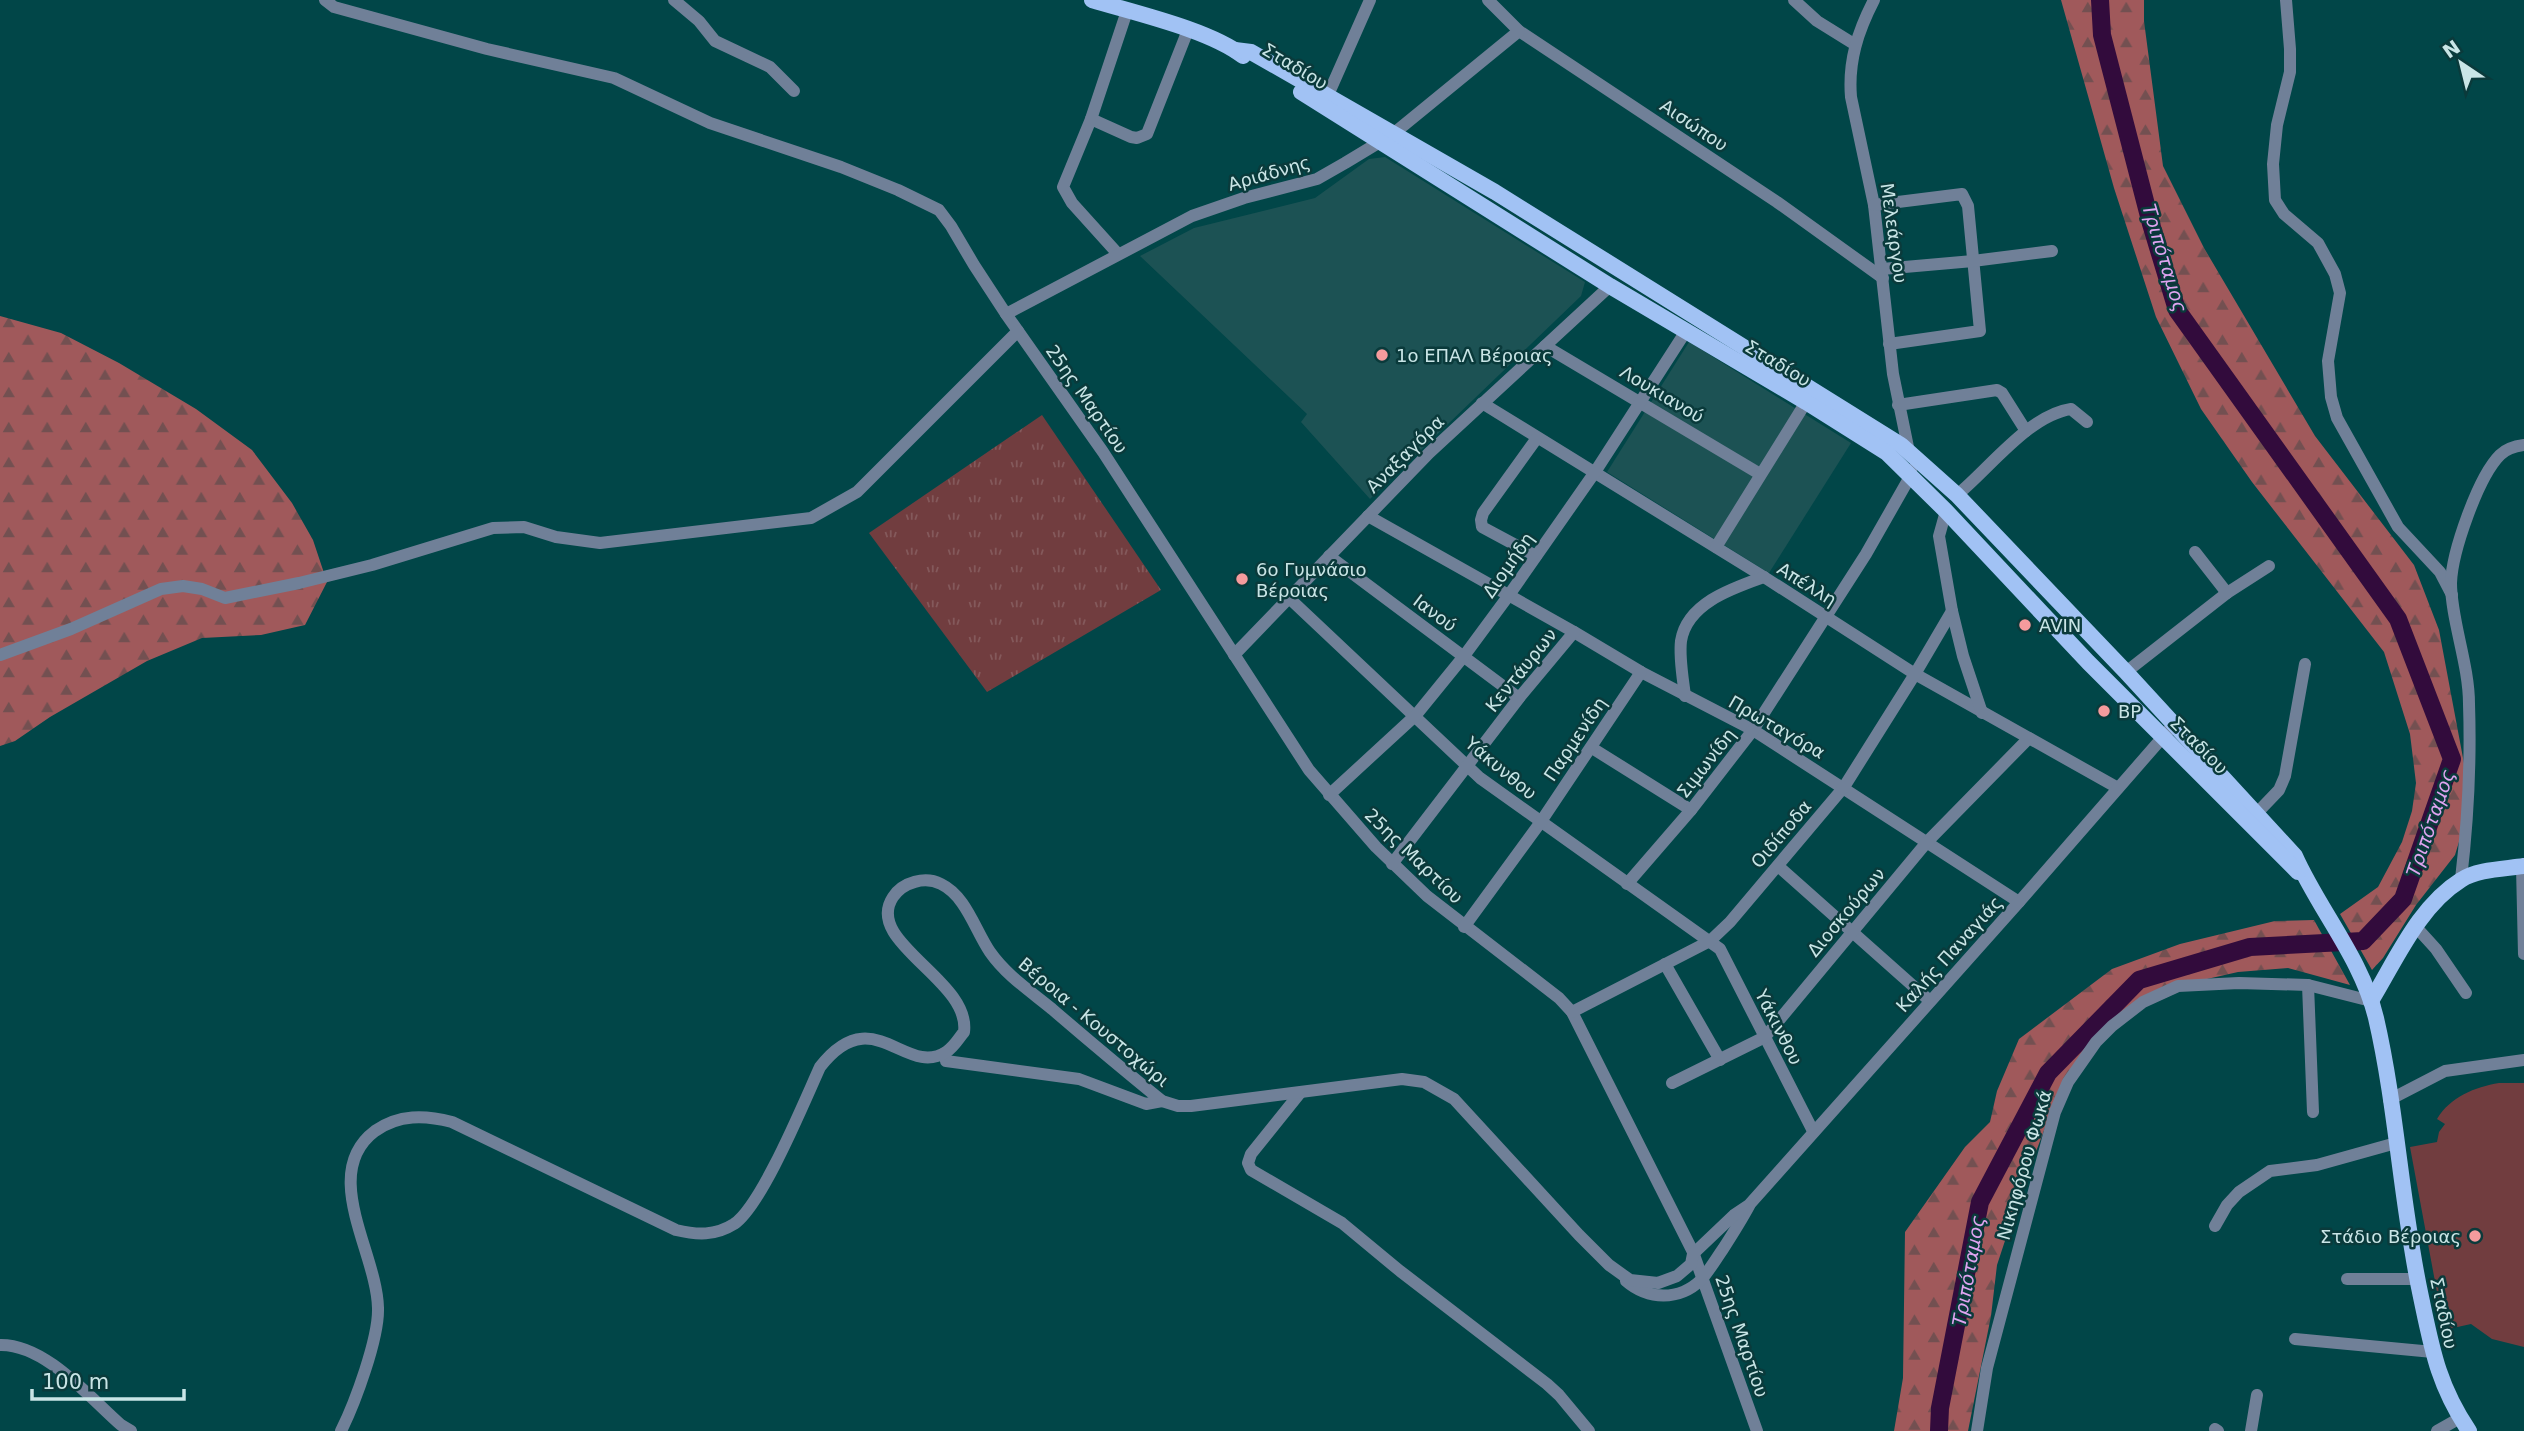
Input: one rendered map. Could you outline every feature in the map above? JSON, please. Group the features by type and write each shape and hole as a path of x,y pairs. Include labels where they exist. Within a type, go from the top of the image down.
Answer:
{"main road":[{"path":"1092,0 1188,30 1236,50"},
{"name":"Σταδίου","path":"1236,50 1251,51 1328,95 1387,138 1610,286 1872,443 1911,475 2088,662 2169,731 2256,814 2295,856 2371,1001 2417,1279 2432,1352 2443,1386 2465,1424"},
{"name":"Σταδίου","path":"1236,50 1358,126 1495,192 1867,423 1910,453 1957,495 2126,672 2169,731 2305,879"},
{"path":"2371,1001 2435,901 2461,879 2477,873 2523,867"}],"street":[{"name":"25ης Μαρτίου","path":"324,0 334,7 406,28 614,78 710,123 841,167 939,210 1006,314 1117,474 1308,770 1392,863 1464,927 1559,998 1572,1012 1693,1254 1757,1431"},
{"path":"674,0 699,21 715,41 770,67 793,91"},
{"path":"1328,95 1370,0"},
{"name":"Αισώπου","path":"1488,0 1519,31 1883,274"},
{"path":"1794,0 1817,22 1854,44"},
{"name":"Μελεάργου","path":"1874,0 1854,44 1851,97 1874,205 1889,344 1898,405 1910,453 1911,475"},
{"path":"2286,0 2290,72 2277,125 2273,164 2275,200 2284,214 2318,243 2335,274 2340,293 2328,361 2331,397 2337,418 2398,527 2440,572 2452,595"},
{"path":"1118,254 1077,209 1063,188 1127,11"},
{"path":"1090,119 1131,137 1147,134 1188,30"},
{"name":"Αριάδνης","path":"1006,314 1192,216 1244,198 1317,179 1387,138 1519,31"},
{"path":"1874,205 1962,194 1968,206 1980,331 1889,344"},
{"path":"1883,274 2052,251"},
{"name":"Αναξαγόρα","path":"1234,655 1482,403 1610,286"},
{"path":"0,655 71,629 161,589 183,586 202,589 225,598 372,565 493,528 524,527 556,537 600,542 811,518 857,492 1018,331"},
{"name":"Διομήδη","path":"1329,795 1416,715 1464,656 1595,472 1686,331"},
{"name":"Λουκιανού","path":"1545,345 1760,474"},
{"path":"1898,405 1997,390 2026,431"},
{"path":"1716,547 1806,402"},
{"name":"Απέλλη","path":"1482,403 1764,577 1915,674 2118,788"},
{"path":"1957,495 2026,431 2062,410 2071,409 2087,422"},
{"path":"1536,438 1480,520 1482,527 1536,556"},
{"path":"2461,879 2469,807 2469,695 2451,582 2456,554 2467,520 2491,467 2502,453 2524,445"},
{"name":"Σιμωνίδη","path":"1627,884 1691,810 1753,730 1866,554 1911,475"},
{"path":"1946,512 1939,536 1951,611 1982,713"},
{"name":"Πρωταγόρα","path":"1368,516 1574,632 1641,673 1753,730 2019,902"},
{"path":"2194,552 2227,593"},
{"name":"Ιανού","path":"1329,556 1519,698"},
{"path":"2126,672 2227,593 2269,566"},
{"path":"1685,696 1681,640 1687,626 1699,610 1716,597 1764,577"},
{"name":"Υάκυνθου","path":"1289,598 1496,791 1710,941"},
{"name":"Οιδίποδα","path":"1572,1012 1710,941 1844,787 1951,611"},
{"name":"Κεντάυρων","path":"1392,863 1466,765 1574,632"},
{"path":"2256,814 2278,790 2285,776 2305,664"},
{"name":"Παρμενίδη","path":"1464,927 1540,823 1641,673"},
{"name":"Καλής Παναγιάς","path":"1693,1254 1734,1215 1749,1205 2169,731"},
{"name":"Διοσκούρων","path":"1672,1083 1765,1037 1927,842 2029,738"},
{"path":"1592,748 1691,810"},
{"path":"1778,866 1930,1001"},
{"path":"2523,867 2524,954"},
{"name":"Βέροια - Κουστοχώρι","path":"945,1053 964,1032 964,1015 949,991 895,936 887,911 897,891 919,881 940,884 951,892 967,911 979,936 1002,968 1162,1101 1178,1107 1191,1106 1402,1079 1414,1079 1434,1085 1454,1098 1579,1235 1631,1285 1651,1295 1669,1295 1687,1290 1703,1278"},
{"path":"2416,927 2436,949 2466,993"},
{"name":"Υάκινθου","path":"1710,941 1720,949 1813,1132"},
{"path":"1665,964 1720,1060"},
{"name":"Νικηφόρου Φωκά","path":"1977,1431 1987,1368 2055,1112 2067,1082 2082,1059 2112,1026 2143,1002 2178,986 2239,983 2308,985 2371,1001"},
{"path":"2308,985 2313,1112"},
{"path":"341,1431 353,1402 378,1320 374,1280 352,1203 350,1179 358,1150 366,1139 383,1126 411,1117 452,1122 676,1230 694,1234 713,1233 733,1224 747,1211 767,1180 820,1067 831,1053 847,1042 863,1038 923,1057 932,1058 945,1053 946,1061 1079,1079 1146,1104 1162,1101"},
{"path":"2389,1100 2445,1071 2524,1060"},
{"path":"1300,1093 1251,1154 1248,1163 1251,1170 1342,1223 1547,1384 1589,1431"},
{"path":"2215,1226 2227,1205 2239,1192 2270,1171 2317,1165 2396,1143"},
{"name":"Καλής Παναγιάς","path":"1703,1278 1749,1205"},
{"name":"Βέροια - Κουστοχώρι","path":"1619,1273 1637,1281 1662,1283 1688,1268 1693,1254"},
{"path":"2347,1279 2417,1279"},
{"path":"2295,1339 2432,1352"},
{"path":"0,1345 24,1348 49,1361 131,1431"},
{"path":"2251,1431 2257,1395"},
{"path":"2437,1431 2465,1424"}],"shaded area":[{"name":"1ο ΕΠΑΛ Βέροιας","path":"1385,157 1585,282 1581,296 1370,499 1301,422 1307,414 1140,256 1194,228 1315,198 1369,159"},
{"path":"1689,342 1851,443 1769,573 1607,472"}],"green space":[{"path":"2061,0 2144,0 2144,21 2163,166 2204,248 2315,436 2414,565 2439,630 2466,774 2468,812 2455,855 2416,905 2383,958 2372,970 2340,914 2378,887 2402,842 2412,811 2416,783 2410,734 2384,652 2252,482 2201,409 2156,317 2114,188"},
{"path":"0,316 61,333 119,363 196,409 252,450 292,503 313,540 327,582 305,625 261,635 202,638 147,661 50,717 15,741 0,746"},
{"path":"1042,415 1161,590 987,692 869,533"},
{"path":"2314,920 2350,985 2288,968 2238,972 2207,979 2118,1019 2061,1086 2024,1183 1997,1265 1991,1316 1968,1431 1894,1431 1903,1378 1905,1232 1965,1147 1990,1122 1997,1091 2019,1039 2112,969 2180,944 2275,921"},
{"name":"Στάδιο Βέροιας","path":"2499,1083 2524,1083 2524,1347 2492,1339 2471,1324 2444,1330 2410,1147 2437,1142 2439,1132 2445,1124 2437,1119 2456,1099 2472,1090"}],"waterway":[{"name":"Τριπόταμος","path":"1939,1431 1940,1408 1980,1202 2048,1073 2139,980 2250,947 2363,941 2403,899 2452,759 2398,619 2177,310 2151,224 2102,35 2100,0"}],"place":[{"name":"1ο ΕΠΑΛ Βέροιας","path":"1382,355"},
{"name":"6ο Γυμνάσιο Βέροιας","path":"1242,579"},
{"name":"AVIN","path":"2025,625"},
{"name":"BP","path":"2104,711"},
{"name":"Στάδιο Βέροιας","path":"2475,1236"}]}
